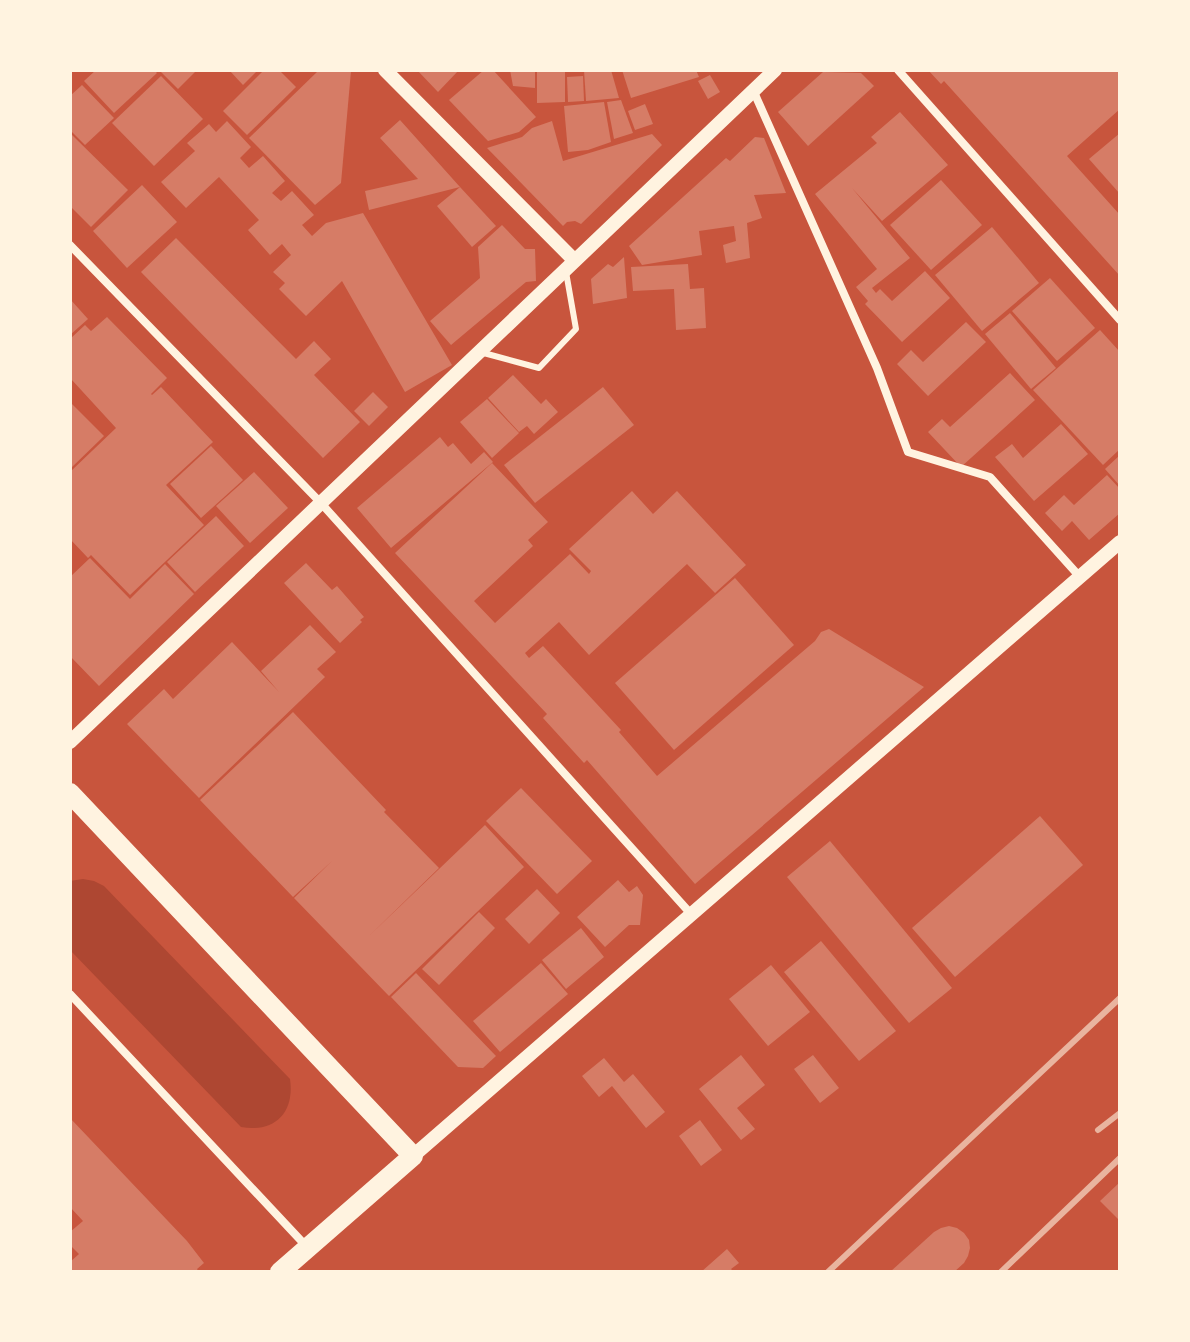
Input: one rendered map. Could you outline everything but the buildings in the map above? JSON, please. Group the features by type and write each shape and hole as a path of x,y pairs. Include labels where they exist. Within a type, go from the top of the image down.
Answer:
{"main road":[{"path":"70,793 413,1156 280,1272"}],"street":[{"path":"385,70 570,264"},
{"path":"70,742 775,70"},
{"path":"898,70 1120,320"},
{"path":"753,90 877,368 908,452 990,477 1080,577"},
{"path":"70,245 320,502 691,914"},
{"path":"413,1156 1120,542"},
{"path":"70,994 308,1247"}],"lane":[{"path":"478,351 539,368 576,329 570,264"}],"shaded area":[{"path":"83,879 104,886 290,1079 289,1102 280,1118 263,1127 241,1127 70,950 70,881"}],"railway":[{"path":"828,1272 1120,998"},
{"path":"1098,1130 1120,1113"},
{"path":"1001,1272 1120,1158"}]}
